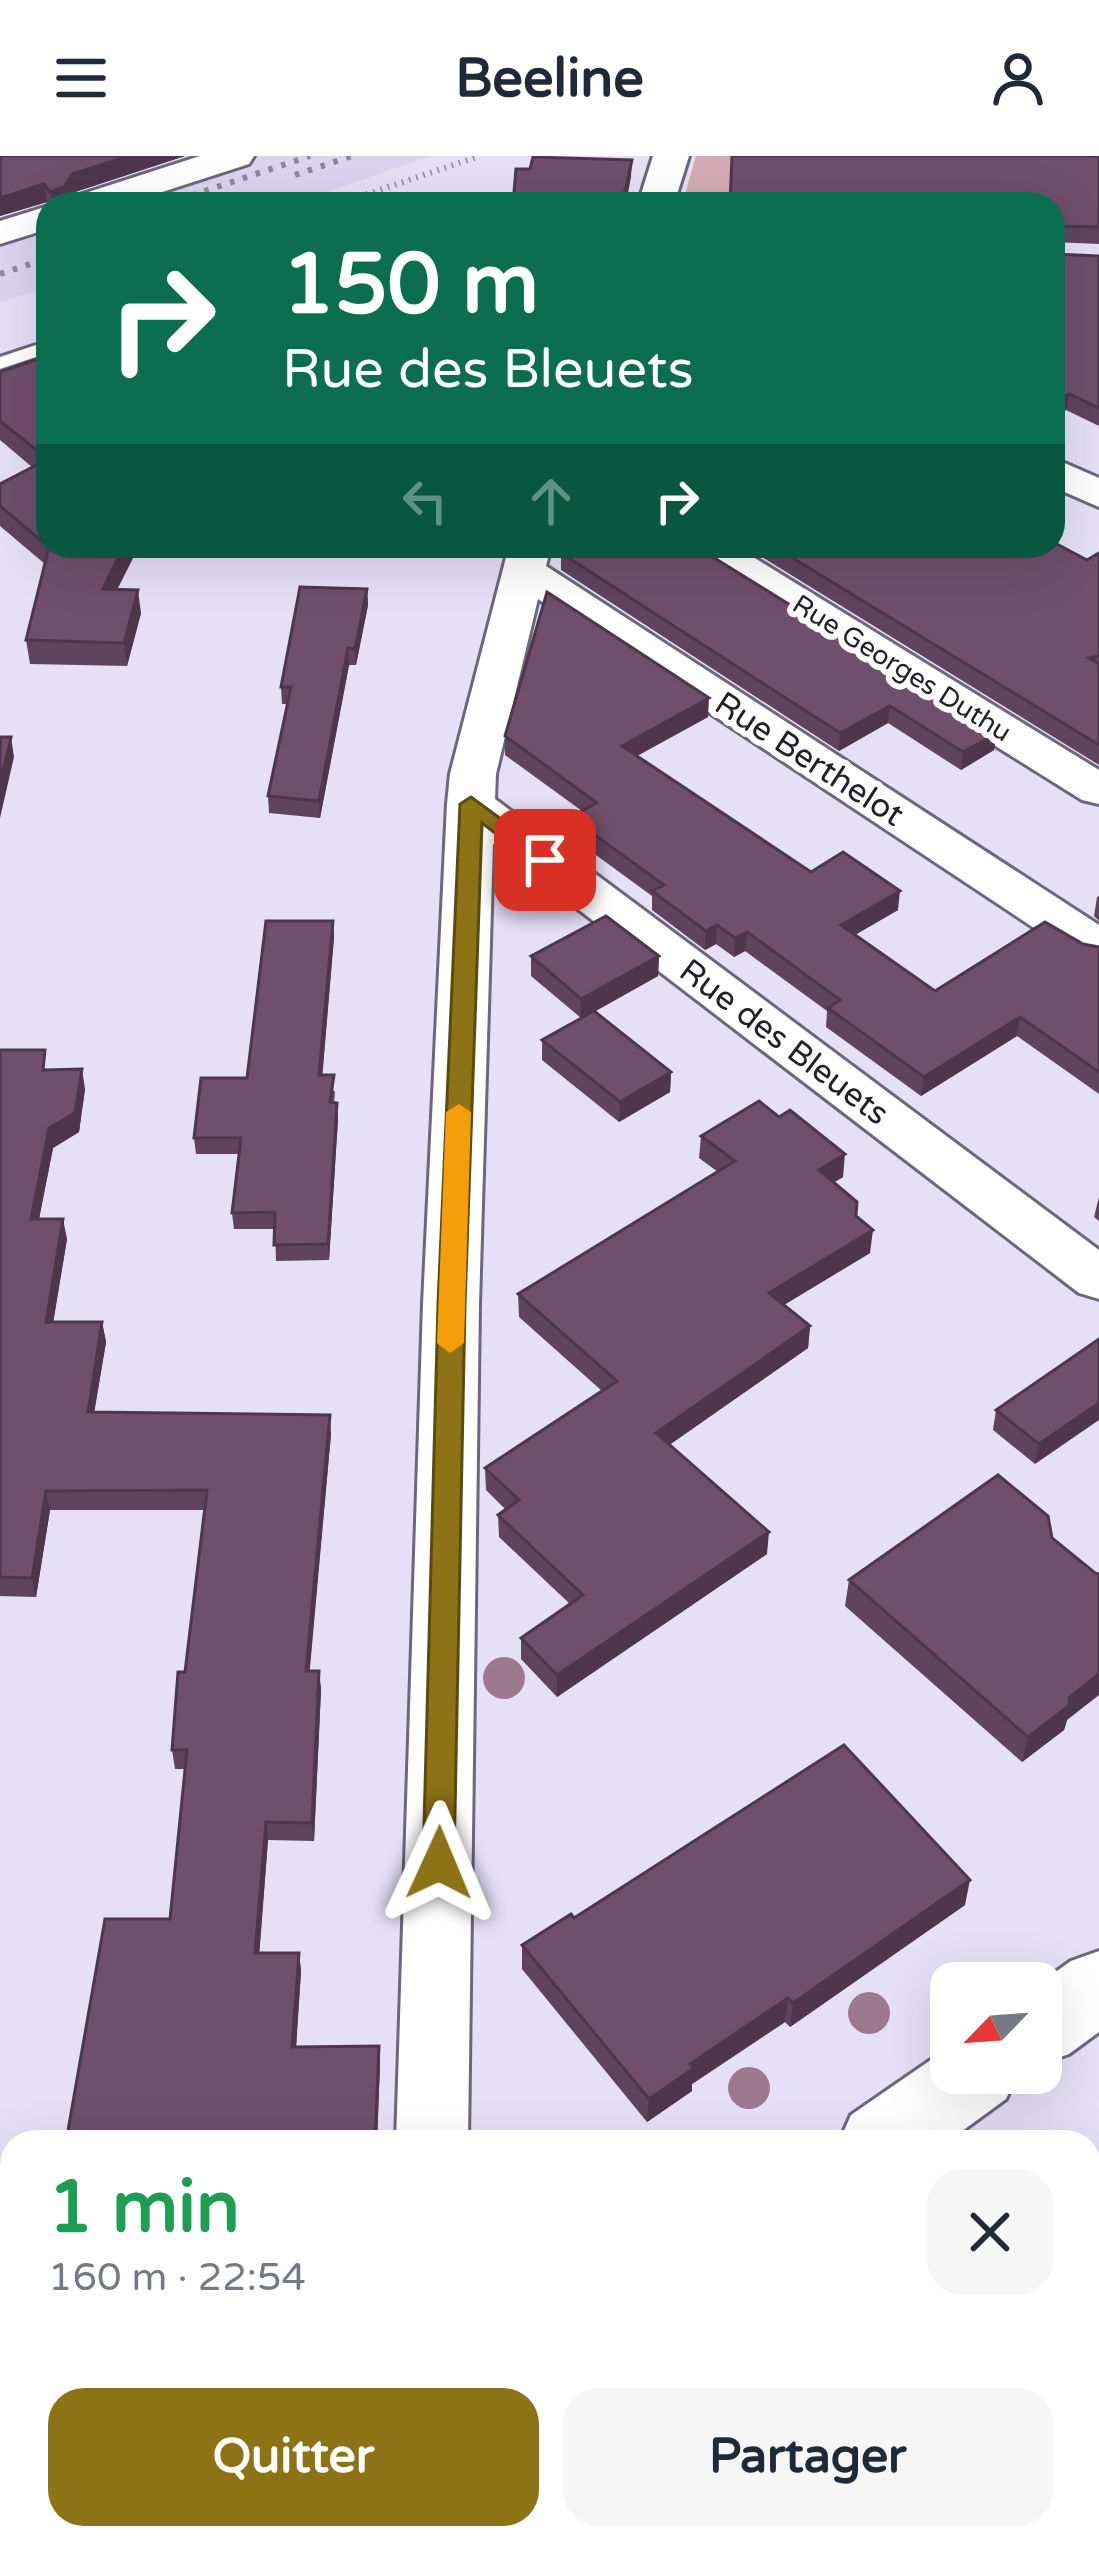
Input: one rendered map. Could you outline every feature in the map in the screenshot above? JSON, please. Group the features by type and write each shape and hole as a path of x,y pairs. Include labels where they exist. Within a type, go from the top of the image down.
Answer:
{"main road":[{"path":"1062,2012 1099,1986"},
{"path":"897,2130 947,2094"}],"street":[{"path":"126,192 236,156"},
{"path":"660,192 671,156"},
{"path":"0,233 36,221"},
{"path":"1065,477 1099,495"},
{"path":"432,2130 451,1304 471,804 473,774 526,558"},
{"name":"Rue Berthelot","path":"527,558 1099,948"},
{"name":"Rue Georges Duthu","path":"724,558 1099,790"},
{"name":"Rue des Bleuets","path":"471,804 1099,1279"}],"lane":[{"path":"0,363 36,351"}],"path":[{"path":"374,192 480,156"}],"shaded area":[{"path":"256,156 432,156 326,192 146,192"},
{"path":"696,156 778,156 777,192 686,192"},
{"path":"36,228 36,290 0,303 0,240"}],"building":[{"path":"0,156 129,156 72,174 64,187 50,192 44,184 0,198"},
{"path":"732,156 1099,156 1099,227 1065,226 1065,192 730,192"},
{"path":"533,157 632,160 625,192 514,192 516,169 530,169"},
{"path":"1065,255 1099,256 1099,408 1065,396"},
{"path":"36,359 36,450 0,421 0,372"},
{"path":"36,465 36,536 0,506 0,484"},
{"path":"1065,548 1087,560 1099,553 1099,656 1089,658 1099,664 1099,745 793,558 1065,558"},
{"path":"46,558 118,558 103,589 138,590 124,643 26,640"},
{"path":"569,558 714,558 997,733 963,752 890,706 840,733"},
{"path":"300,587 367,589 355,649 348,648 319,801 268,796 291,687 281,687"},
{"path":"547,592 709,698 622,746 811,872 843,852 900,891 841,925 935,991 1045,922 1083,944 1099,947 1099,1072 1020,1017 924,1077 828,1008 840,1000 747,932 735,938 717,925 706,931 652,891 664,885 570,817 597,803 505,736"},
{"path":"0,737 11,737 0,784"},
{"path":"606,916 659,956 581,999 531,956"},
{"path":"266,921 333,921 319,1075 334,1075 330,1102 337,1103 328,1244 274,1245 275,1212 232,1213 241,1138 194,1138 201,1078 247,1078"},
{"path":"594,1011 671,1072 620,1102 542,1040"},
{"path":"0,1050 45,1050 43,1070 82,1069 75,1113 49,1128 31,1219 63,1219 46,1322 102,1322 88,1412 330,1415 306,1671 319,1671 312,1823 266,1822 255,1953 299,1953 292,2047 379,2046 376,2130 68,2130 105,1919 170,1919 187,1750 172,1750 178,1672 185,1672 207,1490 46,1491 32,1578 0,1577"},
{"path":"759,1101 779,1117 790,1110 845,1154 819,1170 857,1202 856,1216 873,1230 769,1293 810,1326 656,1433 769,1532 557,1675 521,1638 583,1595 498,1515 519,1500 485,1468 617,1381 518,1294 735,1161 701,1136"},
{"path":"1099,1339 1099,1403 1039,1444 996,1410"},
{"path":"998,1475 1048,1516 1052,1538 1099,1574 1099,1674 1069,1698 1070,1705 1028,1737 849,1580"},
{"path":"844,1745 970,1880 793,2003 788,1998 690,2064 694,2068 649,2099 522,1945 571,1914 574,1918"}],"railway":[{"path":"202,192 310,156"},
{"path":"295,175 352,156"},
{"path":"0,274 36,262"}],"slow traffic":[{"path":"450,1343 459,1112"}],"route":[{"path":"439,1863 451,1304 471,804 545,860"}]}
